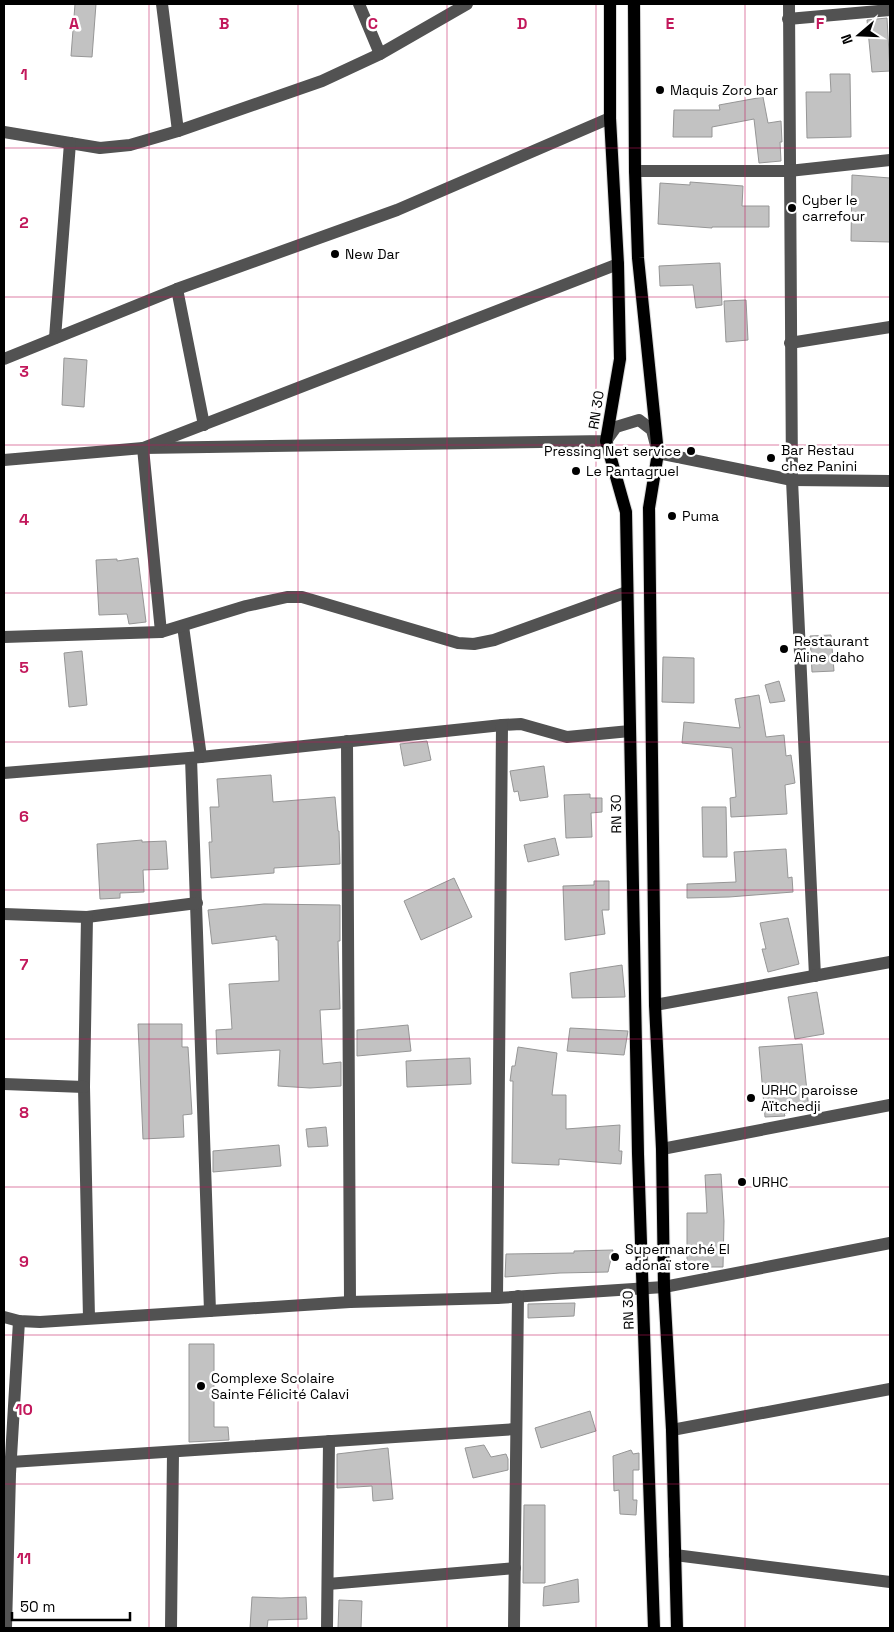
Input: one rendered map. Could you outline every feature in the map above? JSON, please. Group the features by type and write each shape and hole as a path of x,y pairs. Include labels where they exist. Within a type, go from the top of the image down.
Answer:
{"main road":[{"name":"RN 30","path":"610,4 610,118 618,264 620,359 606,441 626,512 635,1016 654,1628"},
{"path":"634,4 635,171 638,258 658,452 649,508 655,1005 662,1149 664,1287 672,1430 677,1628"}],"street":[{"path":"162,4 178,131"},
{"path":"360,4 380,54"},
{"path":"4,132 100,148 130,145 178,131 322,81 380,54 467,4"},
{"path":"788,4 792,480 815,976"},
{"path":"788,19 890,10"},
{"path":"4,359 177,289 397,210 610,118"},
{"path":"55,338 70,143"},
{"path":"635,171 790,171 890,160"},
{"path":"142,448 618,264"},
{"path":"177,289 204,425"},
{"path":"790,343 890,328"},
{"path":"4,460 142,448 606,441 616,427 639,420 652,430 658,452 792,480 890,481"},
{"path":"142,448 161,632"},
{"path":"4,638 161,632 246,606 287,597 302,597 458,643 474,644 494,640 627,592"},
{"path":"183,626 196,757 197,903 210,1311"},
{"path":"4,773 196,757 502,725 521,724 567,737 630,731"},
{"path":"496,1298 502,725"},
{"path":"347,741 350,1302"},
{"path":"4,914 86,917 197,903"},
{"path":"86,917 84,1087 89,1318"},
{"path":"655,1005 890,962"},
{"path":"4,1084 84,1087"},
{"path":"662,1149 890,1104"},
{"path":"4,1317 18,1321 40,1322 350,1302 496,1298 664,1287 890,1243"},
{"path":"514,1628 518,1296"},
{"path":"6,1628 8,1470 18,1321"},
{"path":"672,1430 890,1389"},
{"path":"8,1470 173,1452 516,1429"},
{"path":"327,1628 329,1442"},
{"path":"171,1628 173,1452"},
{"path":"675,1555 890,1582"},
{"path":"328,1584 515,1568"}],"building":[{"path":"75,4 96,4 92,57 71,56"},
{"path":"887,18 890,71 872,72 867,20"},
{"path":"830,74 850,74 851,137 807,138 806,92 831,92"},
{"path":"763,97 768,123 781,121 781,161 759,163 754,119 712,127 712,137 673,137 674,110 720,110 719,105"},
{"path":"852,175 890,178 890,242 851,241"},
{"path":"690,182 743,186 742,206 769,206 769,227 712,228 658,224 660,183 690,185"},
{"path":"720,263 722,305 696,308 693,285 660,286 659,266"},
{"path":"746,300 748,340 726,342 724,301"},
{"path":"64,358 87,360 84,407 62,405"},
{"path":"138,558 146,622 129,624 127,614 99,615 96,560 117,559 117,561"},
{"path":"831,635 834,671 812,672 810,636"},
{"path":"82,651 87,705 69,707 64,653"},
{"path":"663,657 694,658 694,703 662,702"},
{"path":"779,681 785,701 770,703 765,685"},
{"path":"759,695 766,737 784,735 786,756 791,755 795,783 785,785 787,814 731,817 730,798 736,797 732,748 682,743 684,722 740,728 735,699"},
{"path":"427,741 431,760 404,766 400,744"},
{"path":"544,766 548,797 520,801 518,791 514,792 510,771"},
{"path":"271,775 273,802 335,797 340,864 274,868 274,873 211,878 209,842 212,842 210,807 219,807 217,779"},
{"path":"590,794 590,798 602,798 602,812 591,813 592,837 566,838 564,795"},
{"path":"702,807 726,807 727,857 703,857"},
{"path":"555,838 559,855 528,862 524,845"},
{"path":"142,840 142,842 166,841 168,869 143,870 144,892 120,893 120,898 100,899 97,844"},
{"path":"786,849 788,878 792,877 793,892 687,898 687,884 736,882 734,852"},
{"path":"454,878 472,917 421,940 404,901"},
{"path":"594,881 609,881 609,910 602,910 605,934 565,940 563,886 594,885"},
{"path":"264,904 340,905 340,941 338,941 340,1009 320,1010 323,1064 341,1062 341,1086 310,1088 278,1086 280,1050 217,1054 216,1030 232,1029 229,984 279,981 278,940 276,940 276,936 212,944 208,910"},
{"path":"788,918 799,964 768,972 762,949 766,949 760,923"},
{"path":"622,965 625,997 572,998 570,973"},
{"path":"817,992 824,1034 795,1039 788,997"},
{"path":"138,1024 182,1024 182,1047 188,1047 192,1114 183,1115 184,1137 143,1139"},
{"path":"408,1025 411,1051 357,1056 357,1030"},
{"path":"570,1028 628,1031 624,1055 567,1051"},
{"path":"802,1044 809,1110 784,1113 785,1116 765,1117 759,1047"},
{"path":"518,1047 557,1053 552,1095 566,1095 566,1129 620,1125 619,1151 622,1151 621,1164 559,1159 559,1165 512,1163 513,1081 510,1081"},
{"path":"470,1058 471,1084 407,1087 406,1061"},
{"path":"326,1127 328,1146 308,1147 306,1129"},
{"path":"279,1145 281,1166 213,1172 213,1151"},
{"path":"721,1174 724,1221 723,1267 699,1267 699,1271 687,1271 687,1213 707,1213 705,1175"},
{"path":"613,1250 608,1272 505,1277 506,1254 574,1253 574,1251"},
{"path":"575,1303 574,1316 528,1318 528,1304"},
{"name":"Complexe Scolaire Sainte Félicité Calavi","path":"189,1344 214,1344 214,1427 228,1427 229,1440 189,1442"},
{"path":"590,1411 596,1431 541,1448 535,1428"},
{"path":"484,1445 491,1457 506,1454 508,1470 473,1478 465,1448"},
{"path":"388,1448 393,1499 373,1501 372,1486 337,1488 337,1454"},
{"path":"631,1450 633,1454 639,1453 639,1470 633,1470 633,1500 637,1500 636,1515 620,1514 619,1490 614,1491 613,1456"},
{"path":"524,1505 545,1505 545,1583 523,1583"},
{"path":"578,1579 579,1602 543,1606 544,1587"},
{"path":"252,1597 306,1597 307,1619 268,1620 267,1628 250,1628"},
{"path":"339,1600 362,1601 361,1628 338,1628"}],"place":[{"name":"Maquis Zoro bar","path":"660,90"},
{"name":"Cyber le carrefour","path":"792,208"},
{"name":"New Dar","path":"335,254"},
{"name":"Pressing Net service","path":"691,451"},
{"name":"Bar Restau chez Panini","path":"771,458"},
{"name":"Le Pantagruel","path":"576,471"},
{"name":"Puma","path":"672,516"},
{"name":"Restaurant Aline daho","path":"784,649"},
{"name":"URHC paroisse Aïtchedji","path":"751,1098"},
{"name":"URHC","path":"742,1182"},
{"name":"Supermarché El adonaï store","path":"615,1257"},
{"name":"Complexe Scolaire Sainte Félicité Calavi","path":"201,1386"}]}
